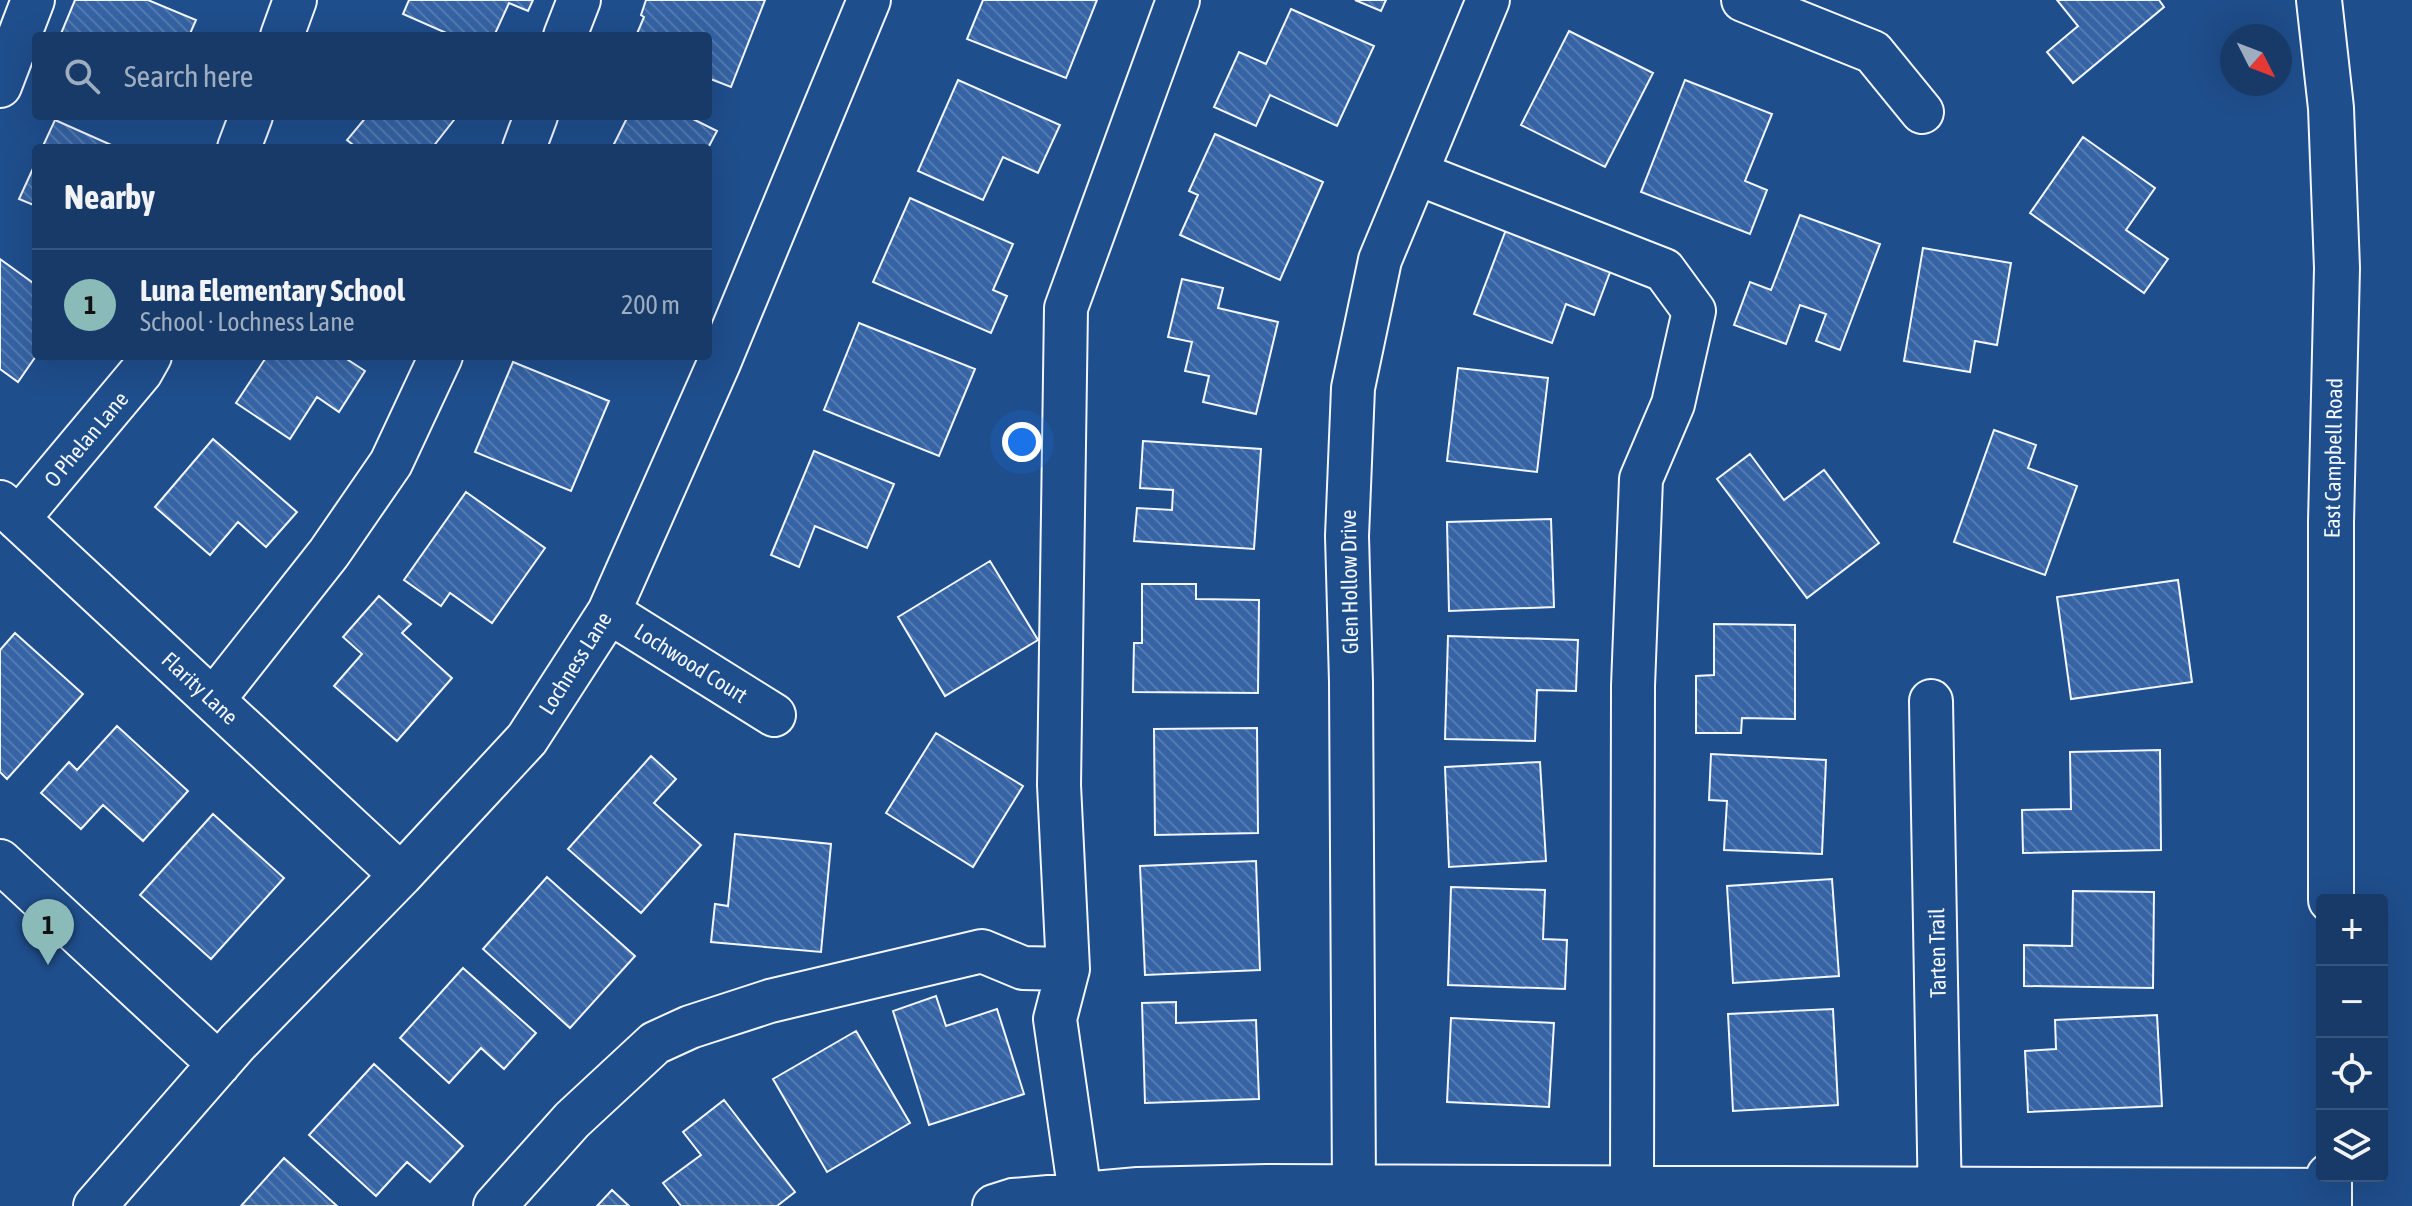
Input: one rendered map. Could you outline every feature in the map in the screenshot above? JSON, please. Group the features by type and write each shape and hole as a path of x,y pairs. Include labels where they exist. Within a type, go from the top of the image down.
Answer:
{"main road":[{"name":"East Campbell Road","path":"2317,6 2331,108 2337,268 2331,522 2331,894"}],"street":[{"path":"0,86 33,0"},
{"path":"283,32 295,0"},
{"path":"567,32 579,0"},
{"name":"Lochness Lane","path":"95,1206 219,1064 527,739 609,612 719,363 869,0"},
{"path":"1080,1194 1055,1019 1068,969 1059,785 1066,308 1178,0"},
{"name":"Glen Hollow Drive","path":"1354,1188 1351,682 1347,536 1353,388 1380,260 1488,0"},
{"path":"1743,0 1873,52 1922,112"},
{"path":"240,144 250,120"},
{"path":"526,144 534,120"},
{"path":"1416,173 1664,270 1694,311 1673,404 1641,479 1633,686 1645,1193"},
{"name":"O Phelan Lane","path":"9,511 141,372 148,360"},
{"path":"213,700 329,553 391,463 439,360"},
{"name":"Flarity Lane","path":"9,511 401,875"},
{"name":"Lochwood Court","path":"609,612 774,715"},
{"name":"Tarten Trail","path":"1931,701 1941,1197"},
{"path":"0,861 219,1064"},
{"path":"495,1206 572,1120 655,1043 690,1027 770,1001 982,951 1023,968 1068,969"},
{"path":"994,1206 1013,1200 1138,1189 1267,1186 1941,1197 2329,1191"}],"building":[{"path":"75,0 148,0 196,20 191,32 62,32"},
{"path":"409,0 533,0 528,11 509,3 496,32 444,32 403,14"},
{"path":"646,0 765,0 731,87 712,80 712,32 638,32 644,17 641,15"},
{"path":"983,0 1097,0 1066,78 967,39"},
{"path":"1355,0 1386,0 1381,11"},
{"path":"2057,0 2159,0 2164,7 2073,83 2047,52 2078,26"},
{"path":"1291,9 1374,46 1337,126 1270,95 1256,126 1214,107 1239,52 1266,64"},
{"path":"1569,31 1653,73 1605,167 1521,125"},
{"path":"958,80 1060,125 1038,173 1003,157 983,200 918,171"},
{"path":"1685,80 1772,114 1745,181 1767,190 1750,234 1641,192"},
{"path":"55,120 109,144 44,144"},
{"path":"364,120 454,120 435,144 352,144 347,140"},
{"path":"626,120 695,120 717,131 710,144 614,144"},
{"path":"1215,134 1323,182 1280,280 1180,235 1198,195 1189,191"},
{"path":"2083,137 2155,188 2126,230 2168,259 2144,293 2030,213"},
{"path":"32,171 32,204 19,199"},
{"path":"910,198 1013,244 993,290 1007,296 991,333 873,282"},
{"path":"1800,215 1880,244 1840,350 1816,341 1826,314 1800,305 1786,344 1734,325 1750,282 1771,290"},
{"path":"1507,227 1612,267 1594,315 1566,304 1552,343 1474,314"},
{"path":"1923,248 2011,263 1997,345 1975,341 1970,372 1904,361"},
{"path":"0,259 32,282 33,360 18,382 0,369"},
{"path":"1182,279 1223,288 1218,308 1278,322 1256,414 1203,402 1209,376 1185,371 1192,342 1168,337"},
{"path":"859,323 975,369 939,456 824,410"},
{"path":"264,360 348,360 365,371 339,412 317,397 290,439 236,403"},
{"path":"513,362 609,401 571,491 475,452"},
{"path":"1458,368 1548,378 1537,472 1447,461"},
{"path":"1994,430 2036,445 2028,468 2077,486 2045,575 1954,542"},
{"path":"213,439 297,512 266,547 238,522 210,555 155,507"},
{"path":"1143,441 1261,449 1254,549 1134,541 1137,508 1172,510 1173,490 1140,488"},
{"path":"814,451 894,484 867,548 815,526 799,567 771,555"},
{"path":"1750,454 1784,500 1824,470 1879,543 1807,598 1717,479"},
{"path":"466,492 545,548 492,623 450,593 441,606 404,580"},
{"path":"1551,519 1554,607 1449,611 1447,522"},
{"path":"990,561 1038,640 945,696 898,617"},
{"path":"2178,580 2192,682 2071,699 2057,597"},
{"path":"1142,584 1196,584 1196,599 1259,600 1258,693 1133,692 1134,643 1142,643"},
{"path":"379,596 411,624 402,633 452,678 397,741 334,686 362,654 343,637"},
{"path":"1714,624 1795,625 1795,719 1742,718 1741,733 1696,733 1696,676 1714,675"},
{"path":"15,633 83,694 7,779 0,772 0,650"},
{"path":"1448,636 1578,640 1576,691 1537,690 1535,741 1445,739"},
{"path":"117,726 188,791 143,841 103,805 81,829 41,793 69,762 77,770"},
{"path":"1257,728 1258,833 1155,835 1154,729"},
{"path":"936,733 1023,786 973,867 886,813"},
{"path":"2160,750 2161,850 2023,853 2022,810 2071,809 2070,752"},
{"path":"1711,754 1826,760 1822,854 1724,850 1727,801 1709,800"},
{"path":"651,756 676,779 654,803 701,845 641,913 568,849"},
{"path":"1540,762 1546,861 1449,867 1445,767"},
{"path":"213,814 284,878 211,959 140,895"},
{"path":"735,834 831,844 821,952 711,942 715,904 728,906"},
{"path":"1256,861 1260,970 1145,975 1140,866"},
{"path":"547,877 635,956 570,1028 483,949"},
{"path":"1832,879 1839,976 1733,983 1727,886"},
{"path":"1451,887 1545,890 1543,939 1567,940 1565,989 1448,985"},
{"path":"2073,891 2154,892 2153,988 2024,986 2024,945 2072,946"},
{"path":"463,968 536,1033 504,1069 481,1048 449,1083 400,1038"},
{"path":"936,996 946,1026 997,1009 1024,1094 929,1125 893,1011"},
{"path":"1176,1002 1176,1023 1256,1020 1259,1099 1145,1103 1142,1003"},
{"path":"1833,1009 1838,1105 1733,1111 1728,1014"},
{"path":"2157,1015 2162,1106 2028,1112 2025,1051 2056,1049 2055,1020"},
{"path":"1451,1018 1554,1023 1549,1107 1447,1102"},
{"path":"856,1031 910,1123 827,1172 773,1079"},
{"path":"374,1064 463,1146 430,1182 407,1162 376,1196 309,1135"},
{"path":"724,1100 795,1192 777,1206 681,1206 663,1183 701,1155 683,1132"},
{"path":"284,1158 337,1206 241,1206"},
{"path":"612,1190 629,1206 597,1206"}],"place":[{"name":"Luna Elementary School","path":"48,965"}]}
